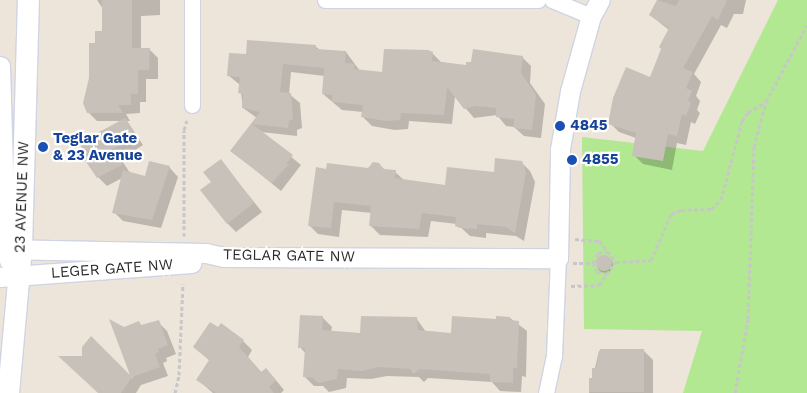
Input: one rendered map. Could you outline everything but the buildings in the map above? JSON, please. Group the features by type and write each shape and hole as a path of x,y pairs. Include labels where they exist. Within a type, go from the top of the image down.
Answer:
{"main road":[{"name":"23 AVENUE NW","path":"8,393 9,249 28,0"}],"street":[{"path":"192,0 192,105"},
{"path":"325,0 538,0"},
{"path":"546,393 554,356 558,287 560,148 570,91 595,8 552,0"},
{"path":"0,66 9,249"},
{"name":"TEGLAR GATE NW","path":"9,249 206,252 224,257 558,258"},
{"name":"LEGER GATE NW","path":"9,277 205,262 224,257"}],"path":[{"path":"735,393 748,319 751,167 766,102 807,25"},
{"path":"558,287 599,285 616,262 652,260 671,214 716,206 725,194 742,121 748,112 766,102"},
{"path":"184,244 184,130 192,105"},
{"path":"558,239 596,240 616,262"},
{"path":"607,274 597,272 593,263 598,253 608,252"},
{"path":"175,393 179,375 182,284"}],"green space":[{"path":"778,0 807,0 807,393 683,393 702,331 584,329 582,137 703,151"}],"place":[{"name":"4845","path":"560,126"},
{"name":"Teglar Gate & 23 Avenue","path":"43,147"},
{"name":"4855","path":"572,160"}]}
